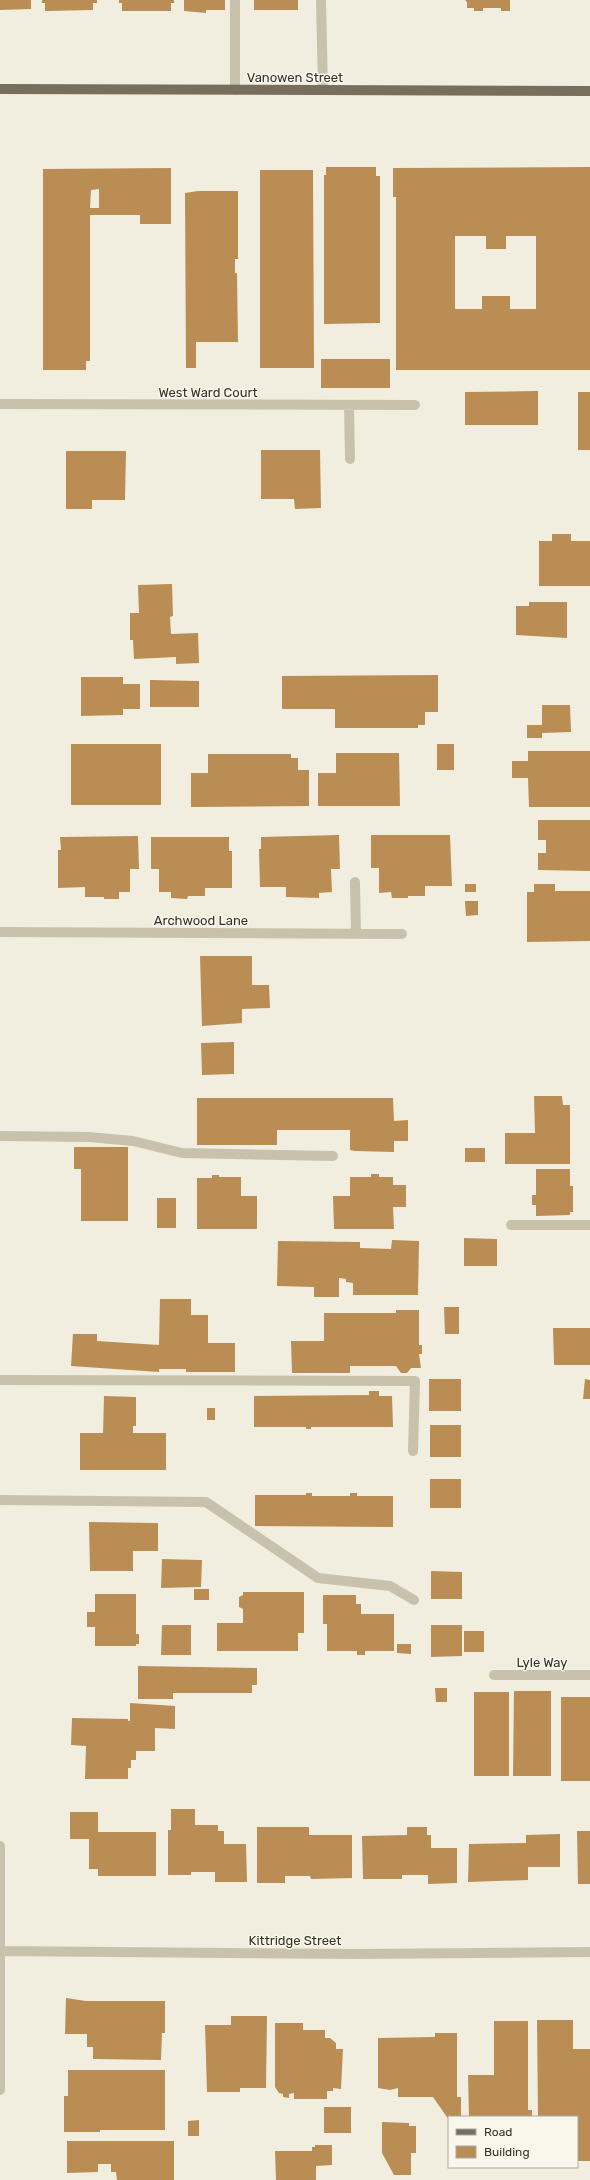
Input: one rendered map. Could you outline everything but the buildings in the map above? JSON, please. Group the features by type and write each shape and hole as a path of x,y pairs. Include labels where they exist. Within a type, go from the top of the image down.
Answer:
{"main road":[{"name":"Vanowen Street","path":"0,89 590,91"}],"street":[{"path":"235,0 235,90"},
{"path":"321,0 323,90"},
{"name":"West Ward Court","path":"0,404 415,405"},
{"path":"349,405 350,459"},
{"path":"355,882 356,934"},
{"name":"Archwood Lane","path":"0,932 402,934"},
{"path":"0,1136 89,1137 133,1141 182,1152 332,1156"},
{"path":"511,1225 590,1224"},
{"path":"0,1380 415,1381 414,1451"},
{"path":"0,1500 206,1502 318,1578 390,1586 414,1600"},
{"name":"Lyle Way","path":"494,1675 590,1675"},
{"path":"0,1846 0,2090"},
{"name":"Kittridge Street","path":"1,1951 350,1954 590,1952"}]}
